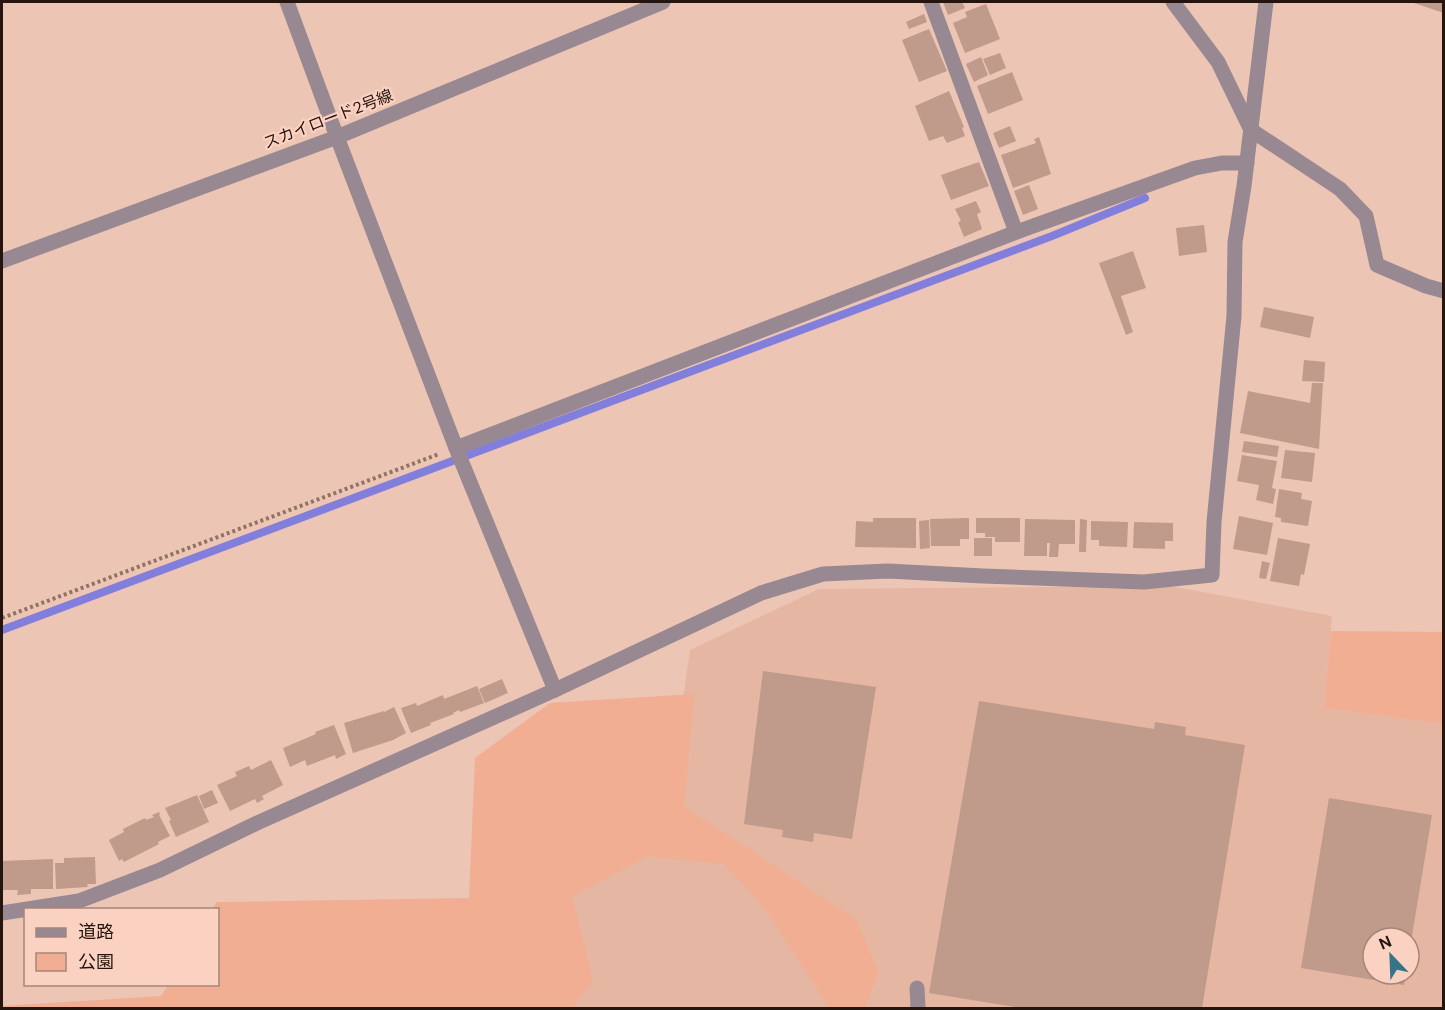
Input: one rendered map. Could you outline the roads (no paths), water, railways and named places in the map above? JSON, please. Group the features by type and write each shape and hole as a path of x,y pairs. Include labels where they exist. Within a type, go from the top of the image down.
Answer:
{"street":[{"path":"287,2 459,455 555,690"},
{"name":"スカイロード2号線","path":"2,261 337,137 663,2"},
{"path":"931,2 1016,232"},
{"path":"1173,2 1218,62 1251,130 1341,189 1366,216 1377,265 1443,291"},
{"path":"34,908 79,901 160,870 257,823 555,690 761,593 823,574 888,570 1144,582 1212,575 1214,522 1234,316 1235,242 1266,2"},
{"path":"459,455 1016,232 1195,168 1222,163 1247,163"},
{"path":"2,913 24,910"},
{"path":"917,988 918,1008"}],"waterway":[{"path":"2,630 1052,236 1145,198"}]}
